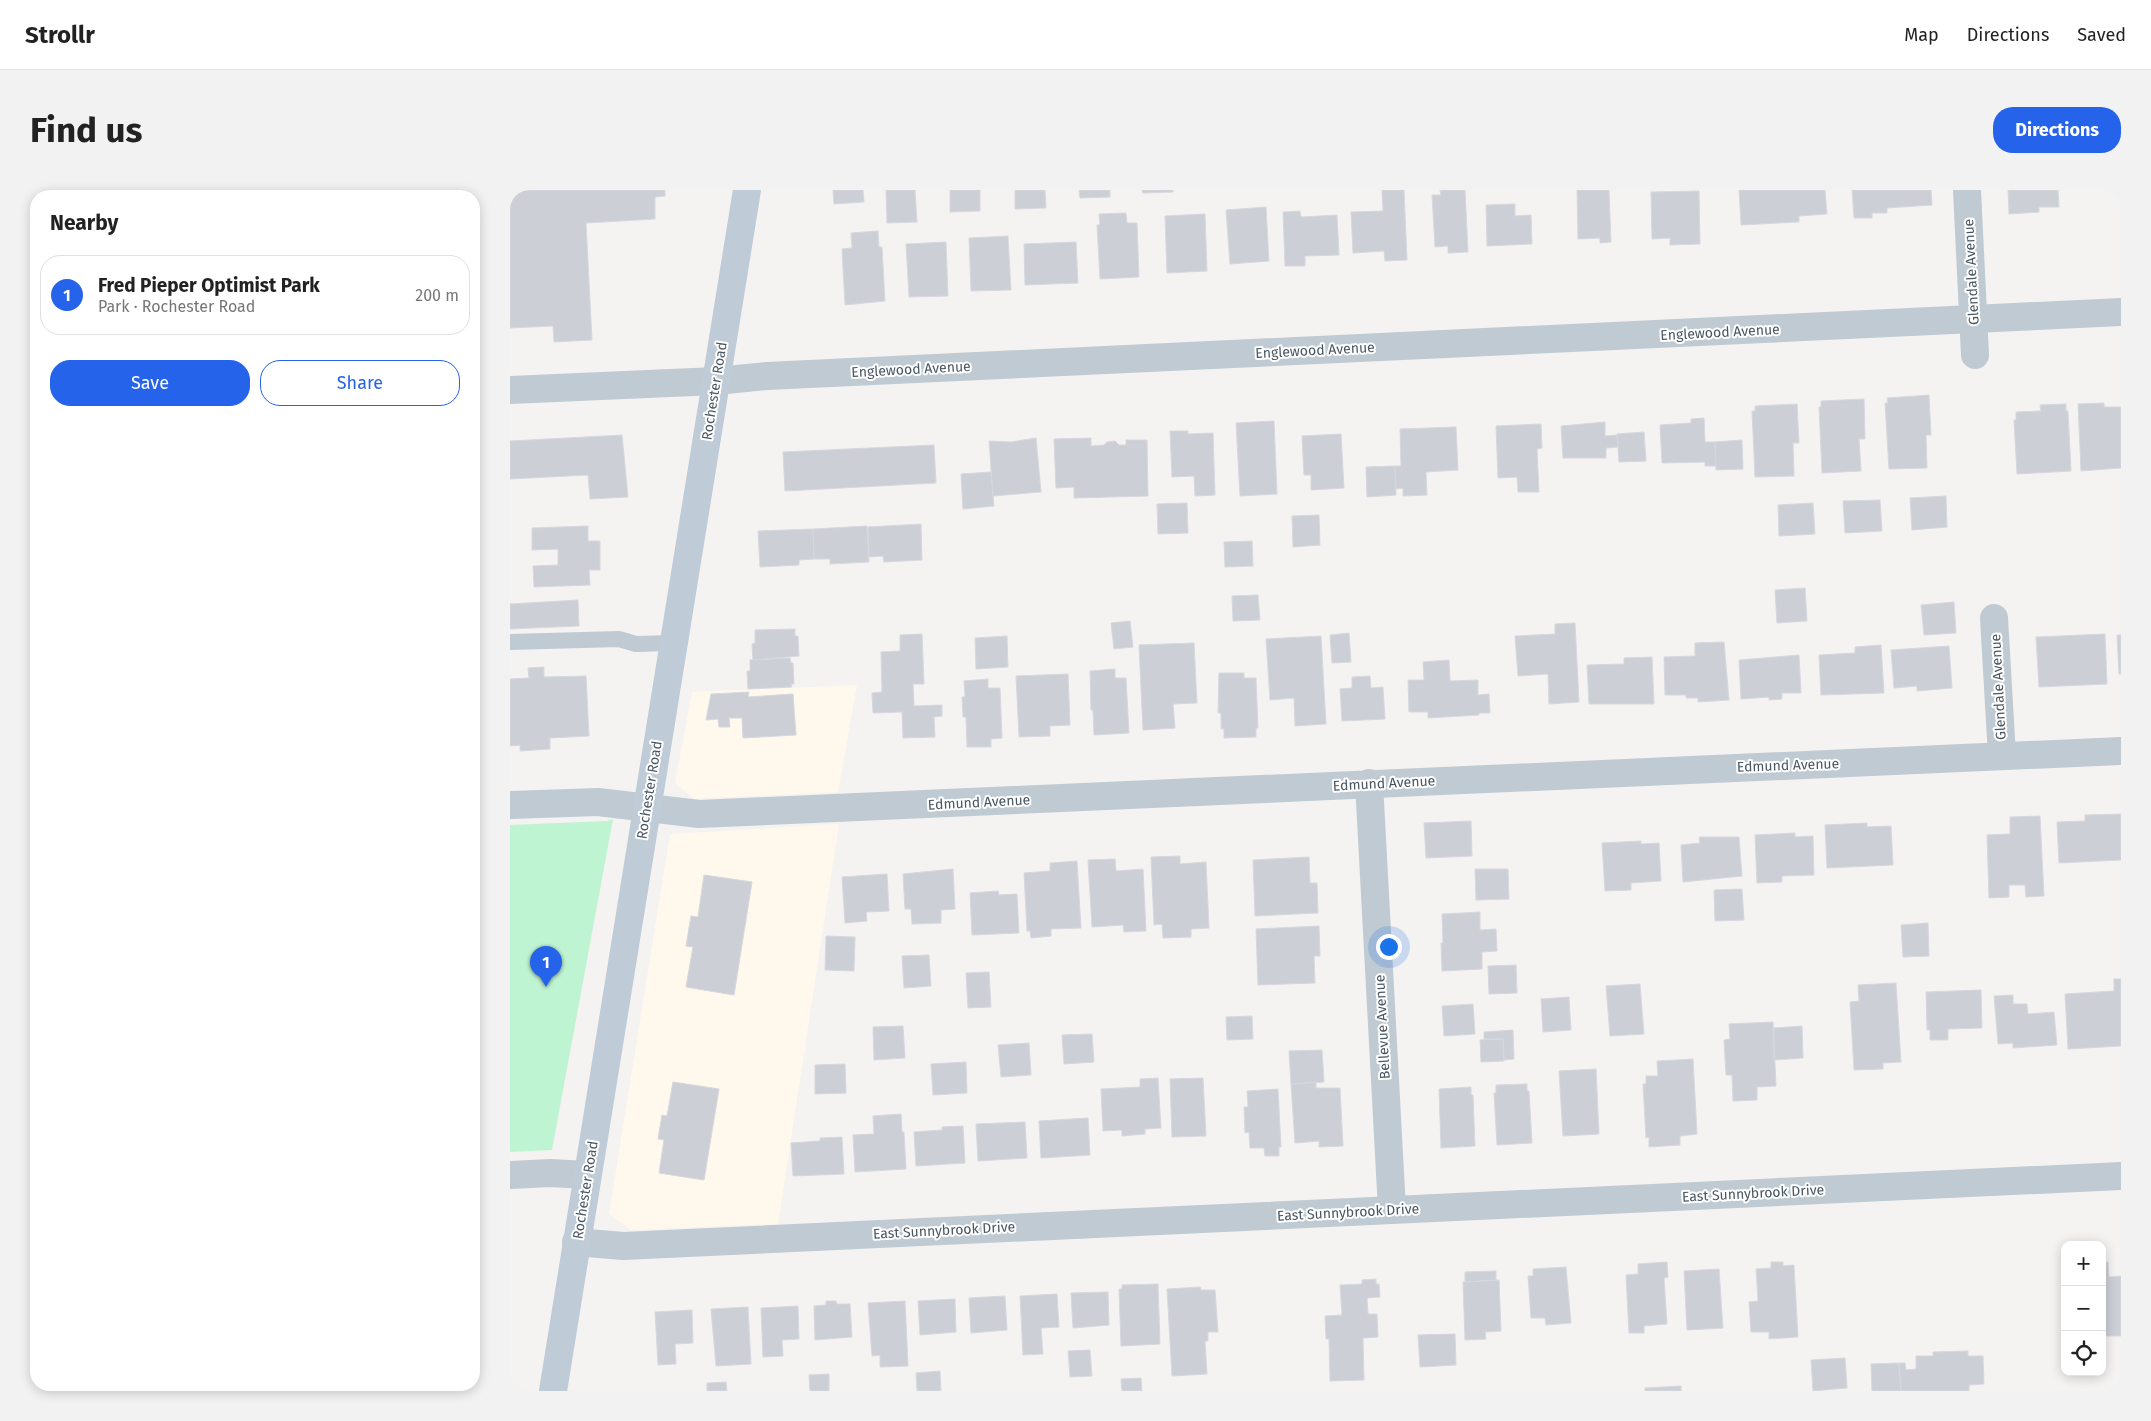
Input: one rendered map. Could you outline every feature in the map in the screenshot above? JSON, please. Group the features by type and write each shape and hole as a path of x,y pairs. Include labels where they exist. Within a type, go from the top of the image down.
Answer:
{"main road":[{"name":"Rochester Road","path":"553,1391 747,190"}],"street":[{"name":"Glendale Avenue","path":"1967,190 1975,355"},
{"name":"Englewood Avenue","path":"510,390 716,381 787,375 2121,312"},
{"name":"Glendale Avenue","path":"1994,618 2002,756"},
{"name":"Edmund Avenue","path":"510,805 598,802 699,814 2121,751"},
{"name":"Bellevue Avenue","path":"1369,784 1392,1210"},
{"path":"510,1175 551,1173 587,1176"},
{"name":"East Sunnybrook Drive","path":"576,1242 623,1246 2121,1176"}],"lane":[{"path":"510,642 619,639 636,644 673,643"}],"shaded area":[{"path":"857,685 838,792 694,799 675,783 692,692"},
{"path":"839,824 778,1224 631,1230 609,1214 670,834"}],"green space":[{"path":"613,819 552,1150 510,1152 510,825 607,821"}],"building":[{"path":"510,190 665,190 665,196 655,197 655,219 586,223 592,340 554,342 553,326 510,328"},
{"path":"833,190 863,190 864,202 834,204"},
{"path":"886,190 915,190 917,222 887,223"},
{"path":"950,190 980,190 980,211 950,212"},
{"path":"1015,190 1045,190 1046,208 1015,209"},
{"path":"1079,190 1110,190 1110,197 1080,198"},
{"path":"1142,190 1173,190 1173,192 1143,193"},
{"path":"1382,190 1404,190 1407,260 1385,261 1384,251 1353,253 1351,212 1383,211"},
{"path":"1440,190 1465,190 1468,252 1448,253 1448,246 1435,247 1432,195 1441,195"},
{"path":"1577,190 1609,190 1611,242 1600,243 1600,238 1578,239"},
{"path":"1739,190 1825,190 1827,214 1799,216 1799,222 1741,225"},
{"path":"1852,190 1931,190 1932,205 1887,208 1887,213 1872,213 1872,218 1854,218"},
{"path":"2008,190 2058,190 2059,207 2039,207 2039,212 2009,214"},
{"path":"1699,191 1700,244 1670,245 1670,238 1652,239 1651,192"},
{"path":"1515,204 1515,216 1531,215 1532,244 1487,246 1486,205"},
{"path":"1266,207 1269,261 1230,264 1226,210"},
{"path":"1300,211 1301,217 1337,215 1339,255 1305,256 1305,266 1285,266 1283,212"},
{"path":"1126,213 1127,223 1137,223 1139,277 1100,279 1097,225 1100,225 1099,214"},
{"path":"1205,214 1207,271 1167,273 1165,216"},
{"path":"878,231 879,247 882,247 885,301 845,305 842,249 852,248 851,233"},
{"path":"1008,236 1011,290 971,291 969,238"},
{"path":"946,242 948,296 909,297 906,244"},
{"path":"1076,242 1078,283 1025,285 1024,244"},
{"path":"1929,395 1931,435 1926,435 1927,468 1889,469 1885,403 1888,403 1887,398"},
{"path":"1864,399 1865,439 1859,439 1861,471 1822,473 1819,407 1821,407 1821,401"},
{"path":"2104,403 2104,407 2121,407 2121,468 2081,471 2078,404"},
{"path":"1797,404 1799,443 1793,443 1794,476 1755,477 1752,411 1755,411 1755,406"},
{"path":"2066,404 2071,471 2017,474 2014,420 2016,420 2016,412 2041,411 2040,405"},
{"path":"1704,418 1705,442 1715,442 1716,466 1705,466 1705,462 1662,463 1660,425 1691,423 1691,419"},
{"path":"1274,421 1277,494 1240,496 1236,423"},
{"path":"1605,422 1605,436 1617,435 1618,447 1606,448 1606,458 1563,458 1561,426"},
{"path":"1541,424 1542,448 1537,449 1539,492 1518,492 1517,477 1498,478 1496,426"},
{"path":"1456,427 1458,470 1426,472 1427,495 1403,496 1403,488 1396,489 1395,466 1401,466 1400,429"},
{"path":"1170,431 1188,431 1188,434 1213,433 1215,495 1195,496 1194,476 1172,477"},
{"path":"1644,432 1646,461 1619,462 1617,434"},
{"path":"1341,434 1344,488 1311,490 1311,475 1304,475 1302,436"},
{"path":"622,435 628,497 590,499 588,475 510,479 510,441"},
{"path":"1036,438 1041,492 993,496 989,441 1011,442"},
{"path":"1091,438 1091,446 1104,445 1107,442 1115,441 1119,445 1126,445 1126,440 1147,440 1148,496 1074,498 1074,487 1056,488 1054,439"},
{"path":"1742,440 1743,469 1716,470 1715,442"},
{"path":"934,445 936,483 785,491 783,452"},
{"path":"1395,466 1396,495 1367,497 1366,467"},
{"path":"991,472 994,506 963,509 961,474"},
{"path":"1946,496 1947,527 1912,530 1910,498"},
{"path":"1880,500 1882,531 1845,533 1843,501"},
{"path":"1187,503 1188,533 1158,534 1157,504"},
{"path":"1813,503 1815,534 1779,536 1778,505"},
{"path":"1319,515 1320,545 1293,547 1292,516"},
{"path":"921,524 922,560 884,562 883,556 869,557 868,527"},
{"path":"588,526 588,541 600,541 600,570 589,570 590,585 534,587 533,566 558,565 558,549 532,550 532,528"},
{"path":"867,526 869,562 830,564 830,559 814,559 813,529"},
{"path":"813,529 814,559 799,560 799,565 760,567 758,531"},
{"path":"1252,541 1253,566 1225,567 1224,542"},
{"path":"1805,588 1807,621 1777,623 1775,590"},
{"path":"1258,595 1260,620 1233,621 1232,596"},
{"path":"578,600 579,626 510,629 510,604"},
{"path":"1954,602 1956,633 1924,635 1921,605"},
{"path":"1130,621 1133,647 1114,649 1111,623"},
{"path":"1575,623 1579,702 1549,704 1548,674 1518,676 1515,636 1555,634 1555,624"},
{"path":"795,629 795,636 798,636 799,656 753,660 752,644 755,643 755,630"},
{"path":"1349,633 1351,662 1332,663 1330,635"},
{"path":"922,634 924,684 913,684 914,706 942,705 942,716 934,717 935,737 903,738 902,712 873,713 872,693 882,692 881,652 900,651 900,635"},
{"path":"2105,634 2107,684 2039,687 2036,637"},
{"path":"2117,635 2121,635 2121,674 2119,674"},
{"path":"1007,636 1008,667 976,669 975,638"},
{"path":"1321,636 1326,724 1295,726 1294,698 1270,700 1266,639"},
{"path":"1724,642 1729,700 1698,702 1698,698 1686,698 1686,695 1665,695 1664,657 1695,656 1695,643"},
{"path":"1194,643 1197,703 1173,704 1175,728 1143,730 1139,645"},
{"path":"1881,645 1884,693 1821,695 1819,655 1855,653 1855,647"},
{"path":"1949,646 1952,688 1917,691 1917,686 1894,688 1891,650"},
{"path":"1799,655 1801,693 1782,693 1782,699 1769,700 1769,697 1741,699 1739,660"},
{"path":"1652,657 1654,704 1589,704 1587,665 1624,664 1624,658"},
{"path":"790,658 791,663 793,663 794,684 791,684 792,687 748,689 747,671 750,671 750,660"},
{"path":"1449,660 1450,681 1478,680 1478,695 1489,694 1490,713 1428,718 1428,712 1409,712 1408,680 1424,680 1423,662"},
{"path":"544,667 544,677 586,676 589,736 550,738 550,749 520,751 520,745 510,746 510,679 529,678 528,668"},
{"path":"1115,669 1115,678 1126,678 1129,733 1094,735 1090,671"},
{"path":"1219,673 1244,673 1244,678 1256,678 1258,728 1256,728 1256,737 1224,738 1224,729 1221,729 1221,713 1218,713"},
{"path":"1068,674 1070,725 1050,726 1050,736 1019,737 1016,676"},
{"path":"1370,676 1371,688 1383,687 1385,719 1342,721 1340,689 1352,688 1352,677"},
{"path":"988,679 988,688 1000,688 1002,738 991,739 991,747 967,747 966,717 963,717 962,697 965,697 964,681"},
{"path":"749,692 748,697 793,694 796,735 743,738 742,718 729,718 730,727 719,727 718,719 706,720 711,694"},
{"path":"2121,814 2121,860 2059,863 2057,822 2085,821 2085,815"},
{"path":"2040,816 2044,896 2026,897 2025,885 2009,885 2009,897 1989,898 1987,835 2010,834 2010,817"},
{"path":"1471,821 1472,856 1426,858 1424,823"},
{"path":"1867,823 1867,827 1891,826 1893,865 1827,868 1825,825"},
{"path":"1795,833 1795,837 1813,836 1814,875 1782,876 1782,882 1757,883 1755,835"},
{"path":"1699,837 1739,837 1742,876 1683,882 1681,845 1700,843"},
{"path":"1641,841 1641,844 1659,843 1661,881 1631,883 1631,890 1605,891 1602,843"},
{"path":"1180,856 1180,864 1206,862 1209,928 1191,929 1191,937 1163,938 1162,924 1154,925 1151,857"},
{"path":"1309,857 1310,883 1317,883 1318,913 1255,916 1253,860"},
{"path":"1115,859 1116,871 1143,869 1146,931 1124,932 1123,925 1092,927 1088,860"},
{"path":"1077,861 1081,928 1051,929 1051,936 1031,938 1030,931 1027,931 1024,873 1050,871 1050,863"},
{"path":"953,869 955,909 941,910 941,923 912,924 911,909 905,909 903,874"},
{"path":"1475,869 1508,869 1509,899 1476,900"},
{"path":"887,874 889,911 866,912 867,921 845,923 842,877"},
{"path":"704,875 752,882 734,995 686,987 693,947 686,946 691,916 698,917"},
{"path":"1742,889 1744,920 1715,921 1714,890"},
{"path":"998,891 999,895 1017,894 1019,933 972,935 970,893"},
{"path":"1480,912 1480,930 1496,929 1497,951 1482,952 1482,969 1442,971 1442,914"},
{"path":"1928,923 1929,956 1903,957 1901,925"},
{"path":"1319,926 1320,956 1314,956 1315,983 1258,985 1256,929"},
{"path":"826,936 855,937 854,971 825,970"},
{"path":"929,955 931,986 904,988 902,956"},
{"path":"1516,965 1517,993 1489,994 1488,966"},
{"path":"989,972 991,1007 968,1008 966,973"},
{"path":"2114,979 2121,979 2121,1046 2068,1049 2065,994 2114,991"},
{"path":"1896,983 1901,1062 1883,1063 1883,1069 1854,1070 1850,1002 1859,1001 1858,985"},
{"path":"1640,984 1644,1034 1610,1036 1606,986"},
{"path":"1981,990 1982,1028 1948,1029 1948,1040 1930,1040 1930,1030 1927,1030 1926,992"},
{"path":"2013,995 2013,1004 2027,1004 2028,1014 2054,1012 2057,1045 2013,1048 2013,1043 1998,1044 1994,996"},
{"path":"1569,997 1571,1030 1543,1032 1541,999"},
{"path":"1473,1004 1475,1034 1444,1036 1442,1006"},
{"path":"1252,1016 1253,1039 1227,1040 1226,1017"},
{"path":"1773,1022 1776,1086 1757,1087 1757,1100 1733,1101 1732,1075 1726,1075 1724,1040 1730,1039 1729,1024"},
{"path":"903,1026 905,1058 874,1060 873,1027"},
{"path":"1802,1026 1803,1058 1774,1060 1773,1028"},
{"path":"1513,1030 1514,1059 1504,1060 1503,1039 1484,1039 1484,1032"},
{"path":"1092,1034 1094,1062 1064,1064 1062,1035"},
{"path":"1503,1039 1504,1061 1481,1062 1480,1040"},
{"path":"1029,1043 1031,1075 1001,1077 998,1045"},
{"path":"1322,1050 1324,1082 1291,1084 1289,1051"},
{"path":"1693,1059 1697,1134 1680,1136 1680,1145 1649,1147 1649,1137 1646,1138 1643,1084 1646,1084 1646,1076 1658,1076 1657,1061"},
{"path":"966,1062 967,1093 933,1095 931,1064"},
{"path":"845,1064 846,1093 815,1094 815,1065"},
{"path":"1596,1069 1599,1134 1563,1136 1559,1071"},
{"path":"1158,1078 1161,1128 1145,1129 1145,1134 1122,1136 1122,1130 1103,1131 1101,1089 1140,1087 1140,1079"},
{"path":"1203,1078 1206,1136 1172,1137 1170,1079"},
{"path":"673,1082 719,1089 704,1180 659,1173 664,1140 658,1139 662,1115 667,1116"},
{"path":"1316,1082 1316,1088 1340,1088 1343,1146 1319,1147 1319,1141 1295,1143 1291,1084"},
{"path":"1527,1084 1532,1143 1497,1145 1494,1093 1496,1093 1496,1085"},
{"path":"1471,1087 1475,1146 1441,1148 1439,1089"},
{"path":"1278,1089 1281,1147 1279,1147 1279,1156 1265,1156 1264,1148 1250,1148 1249,1132 1245,1133 1244,1107 1248,1107 1247,1091"},
{"path":"901,1114 906,1169 855,1172 853,1135 874,1134 873,1116"},
{"path":"1088,1118 1090,1155 1041,1158 1039,1121"},
{"path":"1025,1122 1027,1158 978,1161 976,1124"},
{"path":"963,1126 965,1163 916,1166 914,1132 942,1130 942,1127"},
{"path":"842,1137 844,1174 793,1176 791,1143 820,1141 820,1138"},
{"path":"1667,1262 1668,1277 1664,1278 1667,1324 1644,1326 1644,1333 1629,1333 1626,1275 1638,1274 1638,1264"},
{"path":"1771,1262 1783,1262 1783,1266 1794,1265 1798,1337 1769,1339 1769,1332 1751,1332 1749,1302 1758,1301 1756,1269 1771,1268"},
{"path":"2106,1262 2108,1262 2109,1277 2121,1276 2121,1336 2106,1336"},
{"path":"1566,1267 1571,1323 1546,1325 1545,1318 1531,1318 1528,1276 1533,1276 1533,1269"},
{"path":"1719,1269 1723,1328 1687,1330 1684,1271"},
{"path":"1496,1271 1496,1280 1465,1282 1465,1272"},
{"path":"1376,1279 1376,1284 1379,1284 1380,1297 1367,1298 1368,1314 1377,1314 1378,1337 1363,1338 1364,1380 1330,1381 1329,1339 1326,1339 1325,1316 1342,1315 1340,1285 1362,1284 1362,1280"},
{"path":"1499,1280 1501,1331 1485,1332 1486,1339 1465,1340 1463,1282"},
{"path":"1158,1284 1160,1344 1121,1346 1119,1289 1122,1289 1122,1285"},
{"path":"1200,1287 1201,1290 1215,1290 1218,1332 1208,1332 1208,1341 1205,1341 1207,1374 1172,1376 1167,1289"},
{"path":"1108,1292 1109,1325 1073,1328 1071,1293"},
{"path":"1057,1294 1059,1327 1041,1328 1043,1354 1023,1355 1020,1296"},
{"path":"1005,1296 1007,1330 971,1333 969,1298"},
{"path":"955,1299 956,1332 920,1335 918,1301"},
{"path":"826,1301 836,1301 837,1304 850,1304 852,1337 815,1340 814,1306 826,1305"},
{"path":"905,1301 908,1366 880,1367 880,1355 872,1356 868,1303"},
{"path":"798,1306 799,1339 782,1340 783,1356 763,1357 761,1308"},
{"path":"748,1307 751,1364 716,1366 711,1309"},
{"path":"692,1310 693,1343 675,1344 676,1364 658,1365 655,1312"},
{"path":"1455,1334 1456,1365 1420,1367 1418,1335"},
{"path":"1090,1350 1092,1376 1070,1377 1068,1351"},
{"path":"1968,1351 1968,1356 1983,1356 1984,1384 1969,1385 1969,1391 1901,1391 1899,1363 1905,1363 1906,1370 1916,1369 1916,1356 1933,1356 1933,1352"},
{"path":"1845,1358 1847,1388 1813,1391 1811,1360"},
{"path":"1899,1363 1901,1391 1872,1391 1871,1364"},
{"path":"940,1371 941,1391 917,1391 916,1373"},
{"path":"829,1374 829,1391 810,1391 809,1375"},
{"path":"1141,1378 1142,1391 1122,1391 1121,1379"},
{"path":"726,1382 727,1391 707,1391 707,1383"},
{"path":"1681,1386 1681,1391 1645,1391 1645,1388"}],"place":[{"name":"Fred Pieper Optimist Park","path":"546,987"}]}
